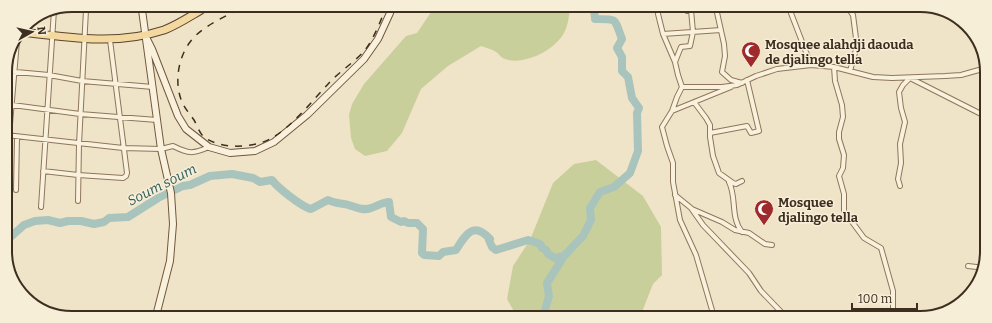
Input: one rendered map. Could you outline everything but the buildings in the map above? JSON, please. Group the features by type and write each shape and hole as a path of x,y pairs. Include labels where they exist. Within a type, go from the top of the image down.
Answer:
{"main road":[{"path":"28,33 84,39 110,40 146,36 183,21 198,12"}],"street":[{"path":"78,201 80,114 86,12"},
{"path":"142,12 161,149 170,190 173,224 172,251 157,311"},
{"path":"146,36 178,116 186,129 210,148 230,153 255,151 274,142 306,115 364,59 378,39 390,12"},
{"path":"658,12 663,34 675,62 682,87 672,111 662,127 673,163 675,195 680,220 696,255 712,311"},
{"path":"675,62 681,47 690,46 693,32 691,12"},
{"path":"717,12 725,50 722,73 731,80 742,82"},
{"path":"791,12 811,65"},
{"path":"850,12 857,46 850,72"},
{"path":"41,207 54,15"},
{"path":"663,34 721,30"},
{"path":"43,171 123,178 126,176 127,173 110,40"},
{"path":"16,49 12,105 80,114 157,120"},
{"path":"672,111 777,69 811,65 834,67 873,77 910,78 946,76 980,69"},
{"path":"834,67 835,81 842,105 843,117 838,132 838,139 844,155 843,168 839,176 844,194 844,211 864,238 881,248 893,291 894,311"},
{"path":"12,72 49,75 82,81 153,87"},
{"path":"910,78 980,113"},
{"path":"900,186 898,179 901,163 900,144 905,122 900,108 899,92 910,78"},
{"path":"710,133 747,126 751,133 759,131 747,80"},
{"path":"682,87 722,87 737,85"},
{"path":"694,102 708,122 713,156 718,170 728,180 736,184 742,181"},
{"path":"12,136 123,148 161,149 173,146 184,152 195,153 210,148"},
{"path":"16,190 17,137"},
{"path":"728,180 731,186 734,217 739,229 742,232"},
{"path":"675,195 691,208 749,234 765,244 772,245"},
{"path":"691,208 703,225 749,273 761,291 780,311"},
{"path":"968,266 978,267"}],"green space":[{"path":"431,12 569,12 564,33 560,39 546,51 538,55 513,61 504,58 491,49 481,46 448,66 421,89 402,133 387,151 365,156 355,149 351,138 349,115 352,104 364,84 406,36 417,33"},
{"path":"596,160 643,196 661,227 662,275 653,284 642,311 514,311 507,299 513,266 530,240 553,183 574,164"}],"waterway":[{"path":"545,311 549,296 547,283 564,256 583,236 591,220 590,208 600,192 614,187 630,173 638,151 637,113 639,108 632,98 628,77 622,71 622,57 617,48 622,39 618,27 614,21 608,19 595,19 594,12"},
{"name":"Soum soum","path":"12,236 24,225 35,221 48,220 60,223 68,221 81,221 94,224 104,222 109,218 128,217 158,198 183,186 190,185 210,176 232,174 253,178 260,182 272,180 290,197 311,209 328,200 364,209 389,202 391,217 401,222 417,223 423,229 422,253 424,255 439,256 443,252 456,250 463,239 474,230 479,231 490,239 489,240 492,247 496,250 528,240 540,244 548,254 555,258 564,256"}],"railway":[{"path":"233,12 206,27 190,42 180,63 178,71 178,87 182,102 203,136 218,144 236,146 246,146 270,139 294,121 333,79 365,50 384,12"}],"place":[{"name":"Mosquee alahdji daouda de djalingo tella","path":"751,68"},
{"name":"Mosquee djalingo tella","path":"764,226"}]}
